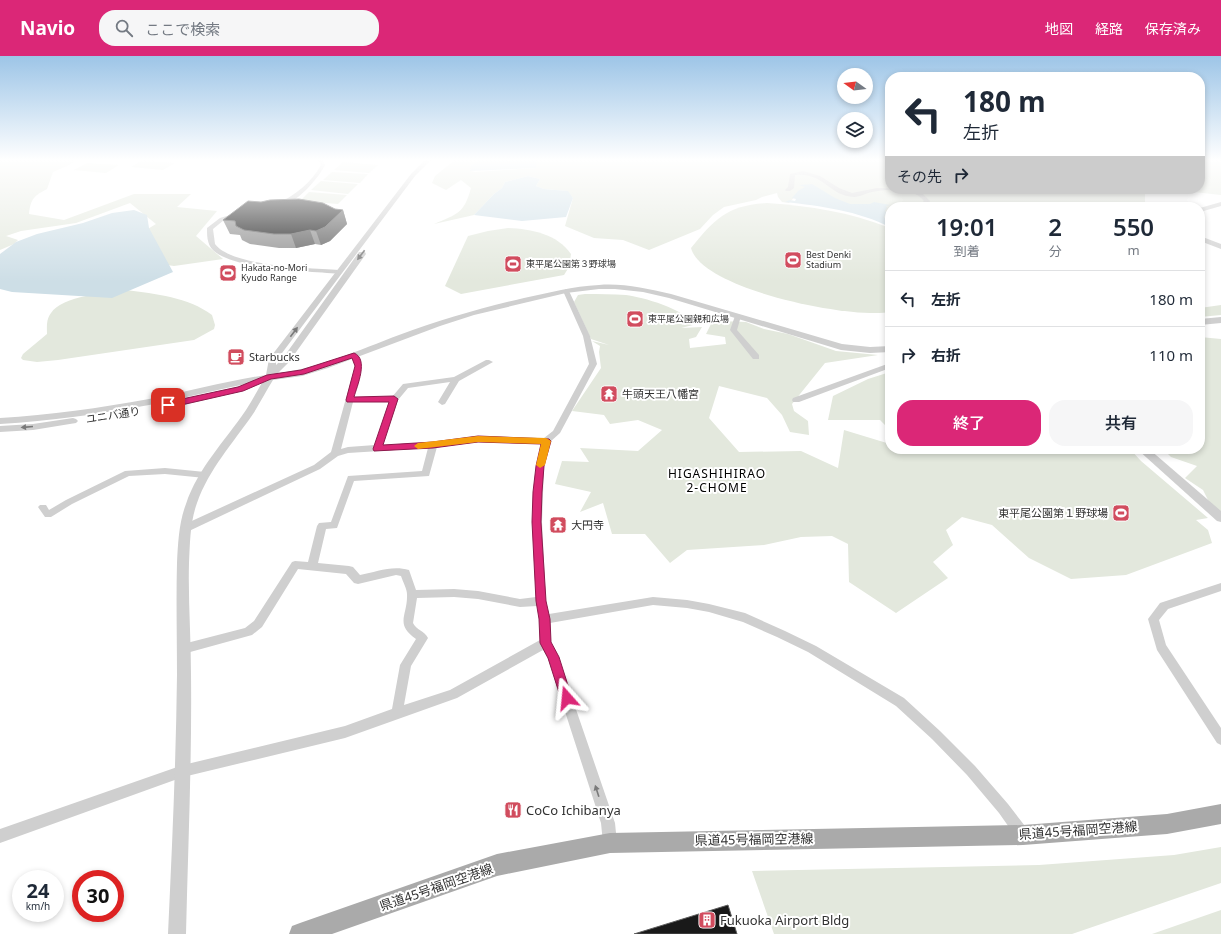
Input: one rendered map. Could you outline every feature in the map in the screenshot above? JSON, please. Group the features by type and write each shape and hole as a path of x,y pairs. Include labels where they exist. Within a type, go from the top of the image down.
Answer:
{"main road":[{"name":"県道45号福岡空港線","path":"300,934 497,865 610,843 1023,835 1167,824 1221,814"}],"street":[{"path":"275,206 288,200"},
{"path":"177,934 183,771 182,602 184,542 191,504 205,475 218,454 249,412 270,377 272,361 393,200"},
{"name":"ユニバ通り","path":"0,429 33,427 141,410 240,389 270,377 286,360 403,200"},
{"path":"1205,209 1221,204"},
{"path":"246,213 222,219 210,228 211,241 214,247 221,253 256,264 339,272"},
{"path":"1205,240 1221,247"},
{"path":"270,377 302,373 472,313 566,291 599,287 644,290 671,296 841,347 870,350 885,349"},
{"path":"566,291 583,327 592,352 593,364 556,433 546,441 540,466 537,492 537,522 541,601 545,619 545,643 553,657 608,823 610,843"},
{"path":"738,316 733,330 756,357"},
{"path":"1205,322 1221,320"},
{"path":"335,454 359,366 354,355"},
{"path":"378,449 394,399 406,386 456,379 489,362"},
{"path":"796,400 885,367"},
{"name":"ユニバ通り","path":"0,421 34,419 149,402 238,382 270,377"},
{"path":"442,402 456,379"},
{"path":"350,400 394,399"},
{"path":"186,528 317,467 335,454 348,450 433,445 478,439 546,441"},
{"path":"312,566 322,526 334,525 351,478 426,474 433,445"},
{"path":"1148,454 1221,518"},
{"path":"43,507 48,515 69,502 128,473 166,471 205,475"},
{"path":"183,649 248,632 258,624 295,565 349,570 358,580 396,571 405,573 412,594 408,623 411,630 423,638 406,665 397,713"},
{"path":"1221,587 1164,606 1153,619 1161,647 1221,739"},
{"path":"412,594 454,593 478,595 520,603 541,601"},
{"path":"545,619 653,601 687,604 709,608 745,618 774,630 812,649 895,698 905,706 954,753 1000,801 1023,835"},
{"path":"0,836 183,771 345,732 453,694 545,643"}],"shaded area":[{"path":"0,200 33,200 29,214 64,220 118,200 185,200 177,207 217,211 196,236 223,259 174,266 133,260 126,242 156,224 130,203 76,223 21,231 6,236 18,240 14,244 0,250"},
{"path":"301,200 342,200 338,204 300,201"},
{"path":"467,200 488,200 474,215 434,224 454,215 466,203"},
{"path":"488,200 572,200 566,217 522,221 474,215"},
{"path":"572,200 756,200 724,207 713,215 700,229 649,250 623,240 594,238 565,226"},
{"path":"780,200 792,200 789,203 782,202"},
{"path":"790,200 840,200 850,204 870,204 874,202 885,204 885,224 852,213 826,207 785,202"},
{"path":"833,200 1145,200 1145,202 885,202 885,221 855,206"},
{"name":"Best Denki Stadium","path":"767,203 830,211 875,222 885,226 885,312 844,311 813,306 780,298 749,289 721,277 701,263 691,248 707,229 723,215 732,210 753,204"},
{"path":"134,210 147,215 149,228 173,272 112,298 12,292 0,289 0,254 16,242 37,234 83,223 112,213"},
{"name":"東平尾公園第３野球場","path":"508,228 535,231 551,237 565,247 571,254 569,267 564,275 461,294 445,286 468,236"},
{"path":"126,290 171,297 193,304 212,315 215,325 214,329 194,340 58,360 37,362 23,360 21,358 23,354 47,334 48,318 57,307 86,296"},
{"path":"616,294 633,296 673,309 689,319 693,325 681,328 702,327 696,337 689,339 690,348 726,344 725,337 706,334 711,324 721,321 746,322 764,329 788,334 836,351 878,355 825,363 792,404 794,411 808,421 809,435 790,432 782,415 767,398 719,386 709,418 739,452 801,451 838,468 844,430 885,442 885,454 1135,454 1208,518 1196,520 1208,530 1212,543 1126,575 1071,579 1029,558 992,525 962,517 946,530 953,545 933,562 948,578 896,613 849,582 848,544 832,536 801,537 764,545 687,550 670,563 645,534 612,534 603,503 580,512 591,492 555,484 562,461 589,462 580,448 638,451 662,430 638,420 610,424 604,415 572,411 601,368 599,352 600,346 592,341 609,345 591,339 574,302 578,295"},
{"path":"1221,305 1221,315 1205,317 1205,307"},
{"path":"1205,337 1221,339 1221,520 1216,516 1203,490 1185,478 1197,466 1171,457 1168,454 1205,454"},
{"path":"885,374 885,425 880,420 828,420 833,396 868,379"},
{"path":"1221,847 1221,883 1072,934 774,934 752,871 1039,865 1174,855"},
{"path":"1221,910 1221,934 1152,934"}],"building":[{"path":"270,200 305,200 323,203 335,209 343,210 325,227 316,231 310,230 291,234 274,234 244,230 236,226 235,221 223,220 248,201 261,202"},
{"name":"Fukuoka Airport Bldg","path":"728,905 737,934 634,934"}],"slow traffic":[{"path":"418,446 478,439 546,441 540,465"}],"place":[{"name":"Best Denki Stadium","path":"793,260"},
{"name":"東平尾公園第３野球場","path":"513,264"},
{"name":"Hakata-no-Mori Kyudo Range","path":"228,273"},
{"name":"東平尾公園親和広場","path":"635,319"},
{"name":"Starbucks","path":"236,357"},
{"name":"牛頭天王八幡宮","path":"609,394"},
{"name":"東平尾公園第１野球場","path":"1121,513"},
{"name":"大円寺","path":"558,525"},
{"name":"CoCo Ichibanya","path":"513,810"},
{"name":"Fukuoka Airport Bldg","path":"707,920"}],"district":[{"name":"HIGASHIHIRAO 2-CHOME","path":"717,481"}],"route":[{"path":"168,405 240,389 270,377 302,373 354,355 359,366 350,400 394,399 378,449 433,445 478,439 546,441 540,466 537,492 538,553 541,601 545,619 545,643 553,657 567,698"}]}
